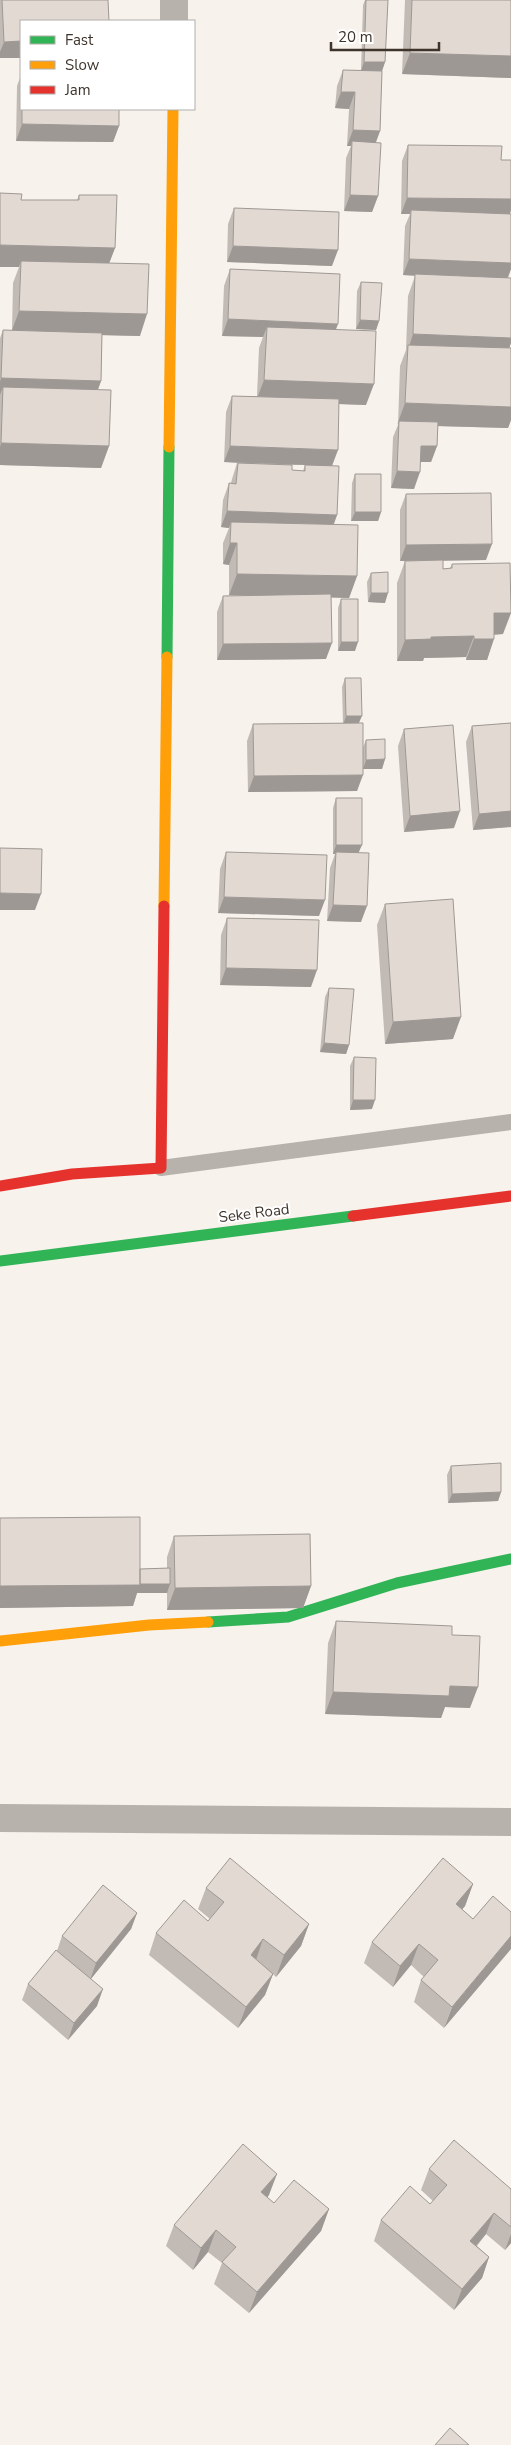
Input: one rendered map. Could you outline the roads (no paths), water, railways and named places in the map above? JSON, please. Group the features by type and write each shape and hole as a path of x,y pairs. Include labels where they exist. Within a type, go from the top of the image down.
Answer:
{"street":[{"path":"174,0 174,20"},
{"path":"0,1186 72,1174 161,1168 173,110"},
{"name":"Seke Road","path":"0,1261 511,1196"},
{"path":"0,1641 149,1625 288,1617 397,1584 511,1559"},
{"path":"0,1818 511,1822"}],"lane":[{"path":"161,1168 511,1122"}]}
